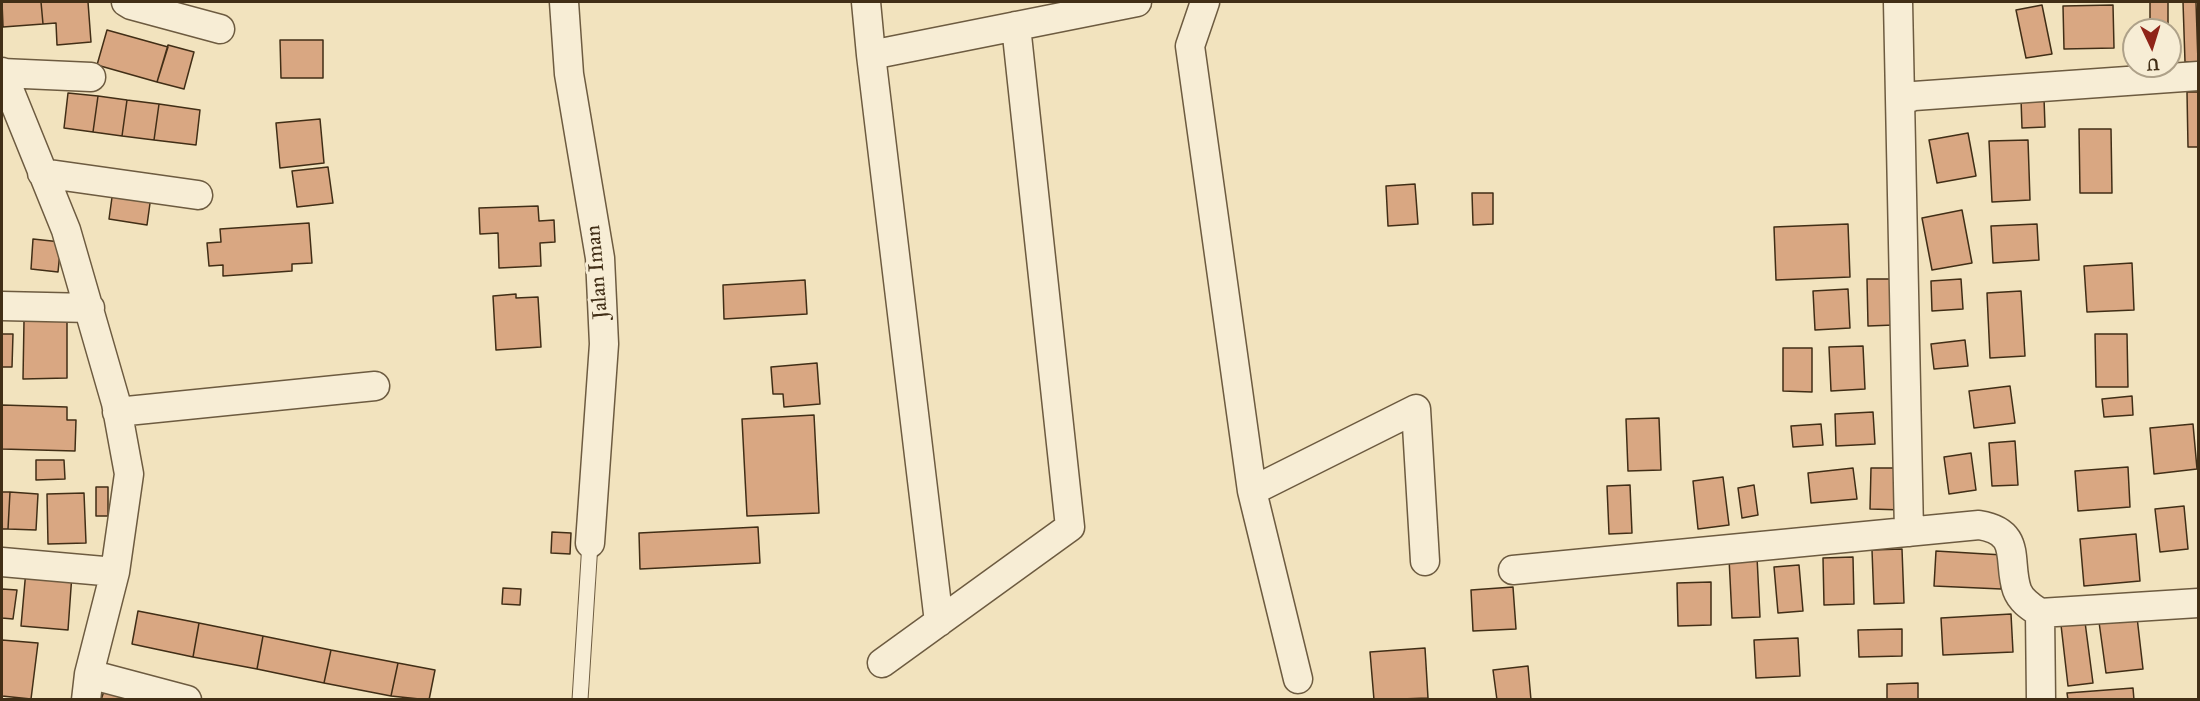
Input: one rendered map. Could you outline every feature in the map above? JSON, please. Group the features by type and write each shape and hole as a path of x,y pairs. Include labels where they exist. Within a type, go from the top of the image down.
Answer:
{"street":[{"path":"126,2 220,28"},
{"name":"Jalan Iman","path":"564,2 569,74 600,258 604,344 590,543"},
{"path":"866,2 939,622"},
{"path":"871,55 1137,2"},
{"path":"1205,2 1190,46 1252,491 1298,679"},
{"path":"1898,2 1909,532"},
{"path":"882,663 1070,527 1016,26"},
{"path":"91,77 2,72 66,230 90,308 117,412 129,474 115,572 87,687 187,699"},
{"path":"1901,101 1914,96 2199,76"},
{"path":"42,173 198,195"},
{"path":"2,306 90,308"},
{"path":"117,412 375,386"},
{"path":"1252,491 1416,409 1425,561"},
{"path":"1513,570 1979,525 1992,527 2002,534 2012,548 2017,591 2026,604 2040,613 2199,603"},
{"path":"2,562 115,572"},
{"path":"2040,613 2041,699"}],"lane":[{"path":"580,699 590,543"}],"building":[{"path":"2,2 41,2 43,24 3,27"},
{"path":"41,2 88,2 91,42 57,45 56,23 43,24"},
{"path":"2150,2 2168,2 2168,18 2150,18"},
{"path":"2183,2 2196,2 2198,62 2185,62"},
{"path":"2042,5 2052,54 2026,58 2016,10"},
{"path":"2113,5 2114,48 2064,49 2063,6"},
{"path":"107,30 168,47 157,82 97,65"},
{"path":"280,40 323,40 323,78 281,78"},
{"path":"168,45 194,52 184,89 157,82"},
{"path":"2187,92 2198,92 2198,147 2188,147"},
{"path":"68,93 98,96 93,132 64,128"},
{"path":"98,96 127,100 122,136 93,132"},
{"path":"2044,98 2045,127 2022,128 2021,99"},
{"path":"127,100 159,104 154,140 122,136"},
{"path":"159,104 200,110 196,145 154,140"},
{"path":"320,119 324,163 280,168 276,123"},
{"path":"2079,129 2111,129 2112,193 2080,193"},
{"path":"1968,133 1976,176 1937,183 1929,140"},
{"path":"2028,140 2030,200 1992,202 1989,141"},
{"path":"328,167 333,203 297,207 292,171"},
{"path":"1415,184 1418,224 1388,226 1386,186"},
{"path":"113,190 151,196 147,225 109,219"},
{"path":"1472,193 1493,193 1493,224 1473,225"},
{"path":"538,206 539,221 554,220 555,242 540,243 541,266 499,268 498,233 480,234 479,208"},
{"path":"1962,210 1972,263 1932,270 1922,218"},
{"path":"309,223 312,263 292,264 292,271 223,276 223,265 209,266 207,243 221,242 220,229"},
{"path":"1848,224 1850,277 1776,280 1774,227"},
{"path":"2037,224 2039,260 1993,263 1991,226"},
{"path":"33,239 61,242 58,272 31,269"},
{"path":"2132,263 2134,310 2087,312 2084,266"},
{"path":"1867,279 1894,279 1894,325 1868,326"},
{"path":"1961,279 1963,309 1932,311 1931,281"},
{"path":"805,280 807,314 724,319 723,285"},
{"path":"1848,289 1850,328 1815,330 1813,291"},
{"path":"2021,291 2025,356 1990,358 1987,293"},
{"path":"516,294 516,298 538,297 541,347 496,350 493,296"},
{"path":"24,321 67,321 67,378 23,379"},
{"path":"2,334 13,334 12,367 2,367"},
{"path":"2095,334 2127,334 2128,387 2096,387"},
{"path":"1965,340 1968,366 1934,369 1931,344"},
{"path":"1863,346 1865,389 1831,391 1829,347"},
{"path":"1783,348 1812,348 1812,392 1783,391"},
{"path":"817,363 820,404 784,407 783,394 773,394 771,367"},
{"path":"2010,386 2015,423 1974,428 1969,391"},
{"path":"2132,396 2133,415 2104,417 2102,399"},
{"path":"2,405 67,407 67,420 76,420 75,451 2,449"},
{"path":"1873,412 1875,444 1836,446 1835,414"},
{"path":"814,415 819,513 747,516 742,419"},
{"path":"1659,418 1661,470 1628,471 1626,419"},
{"path":"1821,424 1823,445 1793,447 1791,426"},
{"path":"2193,424 2197,469 2154,474 2150,428"},
{"path":"2015,441 2018,485 1992,486 1989,443"},
{"path":"1971,453 1976,490 1949,494 1944,457"},
{"path":"36,460 64,460 65,479 36,480"},
{"path":"2128,467 2130,507 2078,511 2075,471"},
{"path":"1853,468 1857,499 1811,503 1808,473"},
{"path":"1871,468 1904,468 1904,510 1870,509"},
{"path":"1723,477 1729,525 1698,529 1693,481"},
{"path":"1630,485 1632,533 1609,534 1607,486"},
{"path":"1754,485 1758,515 1742,518 1738,488"},
{"path":"96,487 108,487 108,516 96,516"},
{"path":"2,492 10,492 8,529 2,529"},
{"path":"10,492 38,494 36,530 8,529"},
{"path":"84,493 86,543 48,544 47,494"},
{"path":"2184,506 2188,549 2160,552 2155,509"},
{"path":"758,527 760,563 640,569 639,533"},
{"path":"552,532 571,533 570,554 551,553"},
{"path":"2136,534 2140,581 2084,586 2080,539"},
{"path":"1902,549 1904,603 1874,604 1872,550"},
{"path":"1936,551 2003,555 2001,589 1934,586"},
{"path":"1757,557 1760,617 1732,618 1729,558"},
{"path":"1853,557 1854,604 1824,605 1823,558"},
{"path":"1799,565 1803,611 1778,613 1774,567"},
{"path":"26,570 72,574 68,630 21,626"},
{"path":"1711,582 1711,625 1678,626 1677,583"},
{"path":"1513,587 1516,629 1473,631 1471,590"},
{"path":"503,588 521,589 520,605 502,604"},
{"path":"2,589 17,590 13,619 2,618"},
{"path":"138,611 199,623 193,657 132,644"},
{"path":"2011,614 2013,652 1943,655 1941,618"},
{"path":"2137,617 2143,669 2106,673 2099,622"},
{"path":"2085,622 2093,683 2068,686 2061,625"},
{"path":"199,623 263,636 257,669 193,657"},
{"path":"1902,629 1902,656 1859,657 1858,630"},
{"path":"263,636 331,650 324,683 257,669"},
{"path":"1798,638 1800,676 1756,678 1754,640"},
{"path":"2,640 38,643 31,699 2,696"},
{"path":"1425,648 1428,698 1374,700 1370,652"},
{"path":"331,650 398,663 391,696 324,683"},
{"path":"398,663 435,670 429,700 391,696"},
{"path":"1528,666 1531,700 1497,700 1493,670"},
{"path":"1918,683 1918,700 1887,700 1887,684"},
{"path":"2133,688 2134,700 2068,700 2067,693"},
{"path":"104,691 135,700 101,700"}]}
